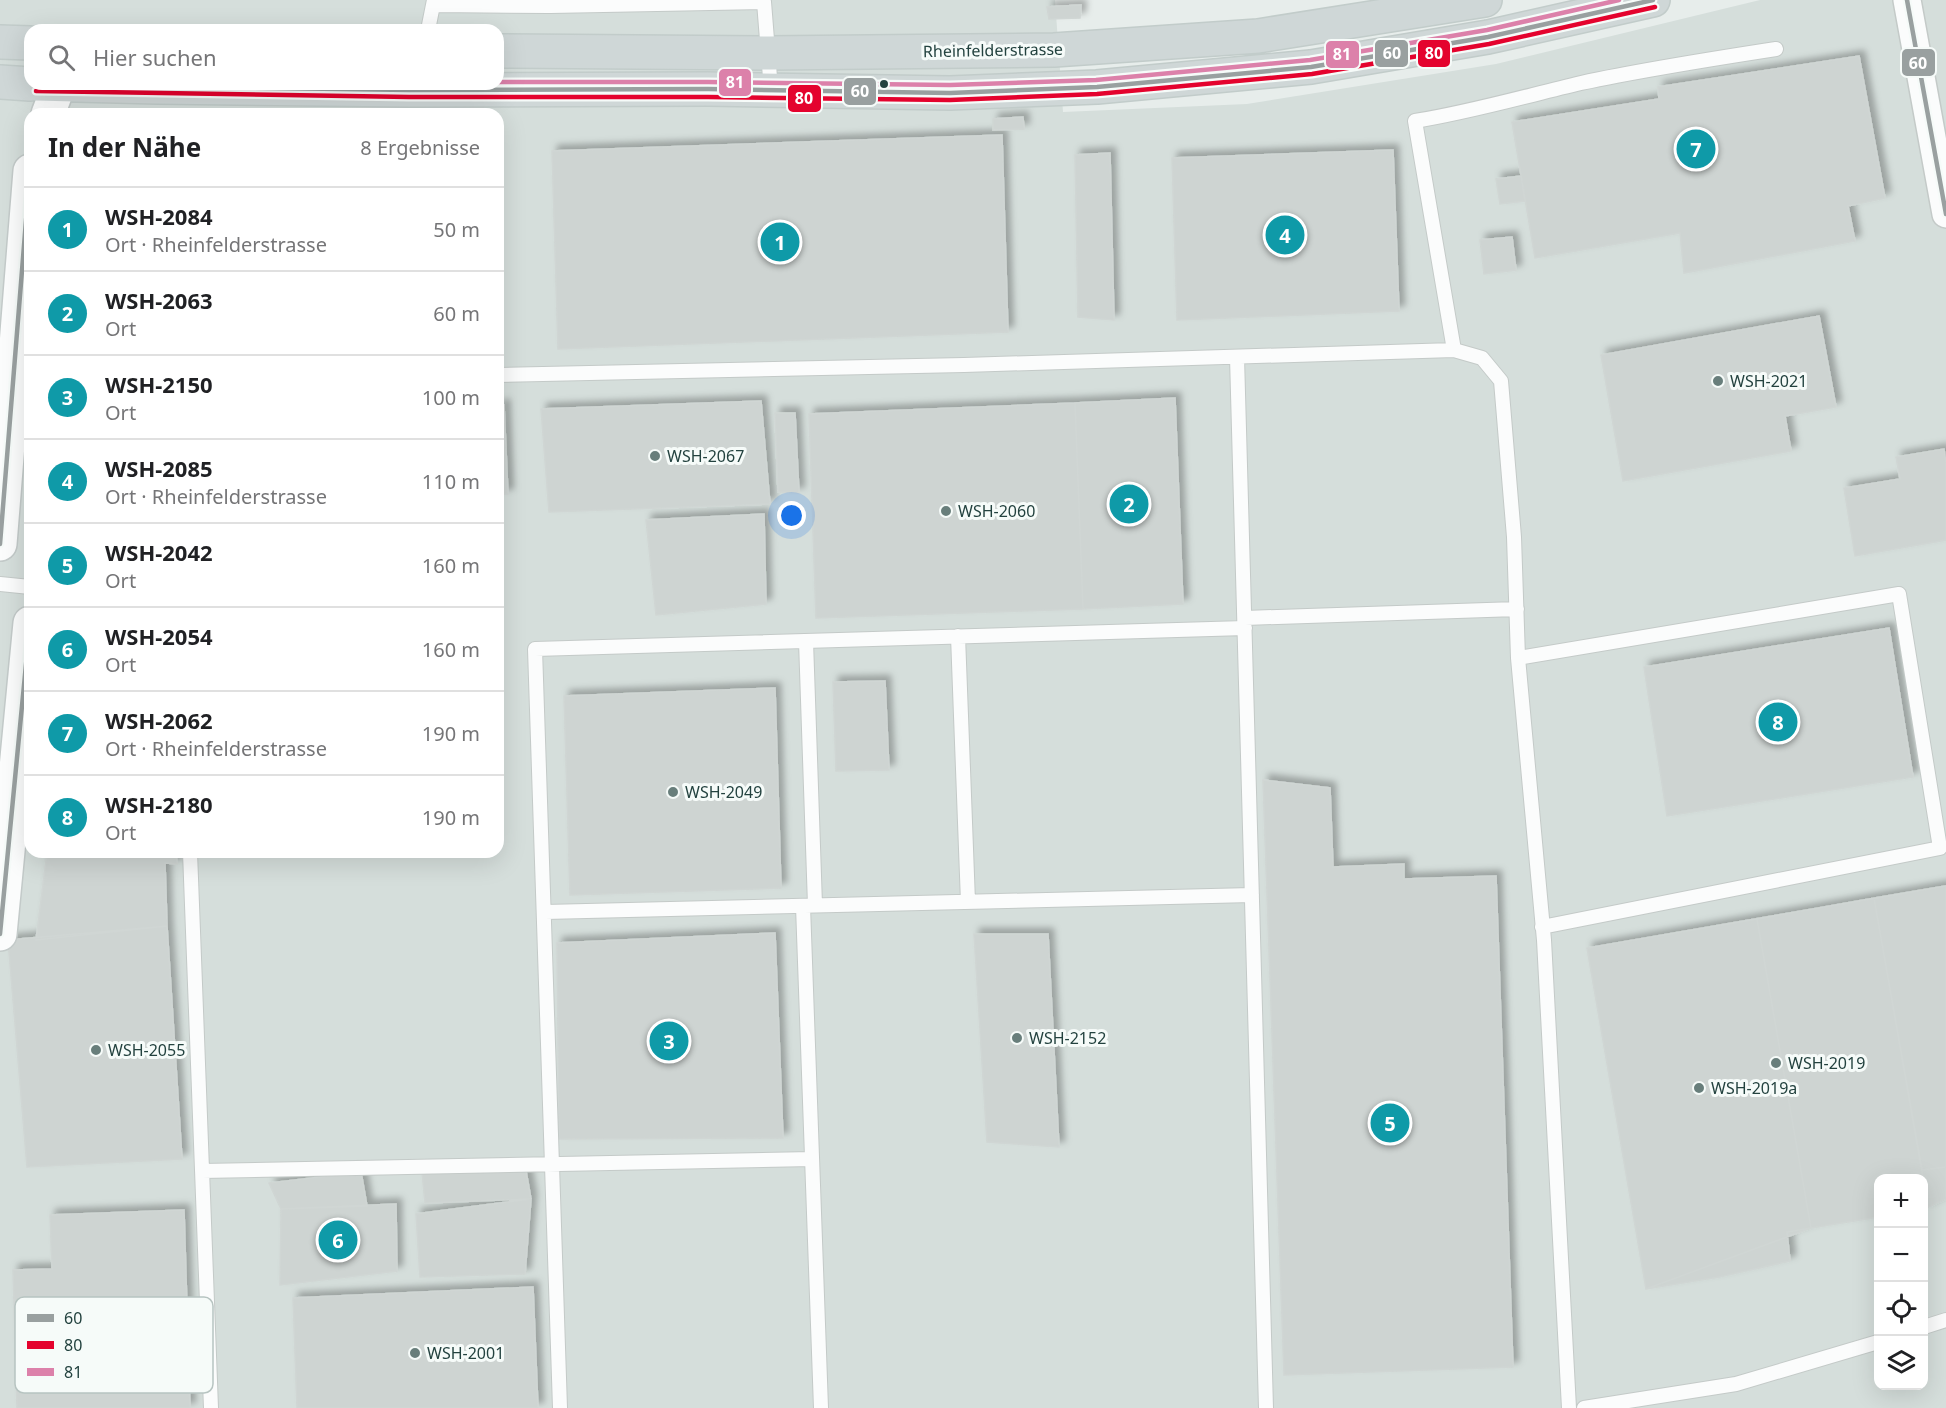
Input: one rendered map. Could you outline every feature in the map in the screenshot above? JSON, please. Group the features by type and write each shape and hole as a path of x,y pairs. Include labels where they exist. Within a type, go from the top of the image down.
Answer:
{"main road":[{"name":"Rheinfelderstrasse","path":"504,51 769,53 1054,50 1246,37 1485,0"},
{"path":"33,90 50,94 397,90 771,90 950,93 1074,88 1311,67 1488,37 1653,0"},
{"path":"0,42 24,43"},
{"path":"0,82 24,88"}],"street":[{"path":"1907,0 1946,214"},
{"path":"0,544 24,246"},
{"path":"0,934 2,881 24,678"}],"lane":[{"path":"429,24 434,3 764,2 771,90"},
{"path":"1454,350 1415,121 1447,116 1582,83 1701,60 1776,50"},
{"path":"504,375 952,366 1454,350 1482,358 1501,381 1514,537 1518,658 1542,927 1569,1408"},
{"path":"1237,357 1266,1408"},
{"path":"0,584 24,586"},
{"path":"1518,658 1899,594 1940,848 1542,927"},
{"path":"560,1408 554,1164 535,649 958,636 1517,609"},
{"path":"958,636 968,902"},
{"path":"806,641 812,1160 820,1408"},
{"path":"190,858 207,1297"},
{"path":"545,912 1252,895"},
{"path":"202,1171 812,1160"},
{"path":"1928,1325 1946,1320"},
{"path":"1584,1408 1628,1405 1736,1384 1874,1343"},
{"path":"210,1393 211,1408"}],"shaded area":[{"path":"0,0 1055,0 1063,112 1247,104 1496,64 1760,0 1946,0 1946,1408 0,1408"}],"building":[{"path":"1081,5 1080,18 1049,19 1047,7"},
{"path":"1859,56 1885,198 1848,206 1855,241 1684,273 1680,233 1535,258 1512,122 1659,99 1658,87"},
{"path":"1023,117 1024,129 993,130 993,119"},
{"path":"1002,135 1008,332 558,349 552,151"},
{"path":"1393,150 1399,311 1177,320 1172,158"},
{"path":"1110,153 1114,320 1078,317 1075,155"},
{"path":"1521,176 1525,201 1500,204 1496,179"},
{"path":"1512,237 1516,270 1484,274 1480,240"},
{"name":"WSH-2021","path":"1819,316 1836,407 1785,416 1791,451 1623,481 1601,355"},
{"path":"1175,398 1183,604 1083,609 1075,403"},
{"name":"WSH-2067","path":"761,401 770,504 549,512 541,409"},
{"name":"WSH-2060","path":"1075,403 1083,609 816,618 809,414"},
{"path":"504,405 508,494 504,494"},
{"path":"775,413 795,413 799,493 778,492"},
{"path":"1944,449 1946,540 1855,556 1844,488 1900,479 1896,457"},
{"path":"764,514 766,604 656,615 646,520"},
{"path":"1889,628 1913,777 1667,816 1644,667"},
{"path":"885,681 889,770 836,771 833,682"},
{"name":"WSH-2049","path":"775,688 781,888 570,895 564,696"},
{"path":"1263,780 1330,788 1333,867 1404,864 1404,879 1496,876 1513,1367 1284,1375"},
{"path":"46,858 176,858 177,864 165,863 167,926 36,940"},
{"path":"1946,886 1946,1167 1922,1170 1874,898"},
{"name":"WSH-2019","path":"1946,886 1946,1199 1928,1207 1928,1174 1874,1174 1874,1218 1811,1228 1646,1289 1587,948"},
{"path":"1874,898 1922,1174 1874,1174 1874,1218 1811,1228 1757,919"},
{"name":"WSH-2019a","path":"1757,919 1811,1228 1787,1232 1790,1261 1719,1277 1646,1289 1587,948"},
{"name":"WSH-2055","path":"167,926 182,1159 27,1167 8,940"},
{"path":"775,933 783,1138 559,1139 557,943"},
{"name":"WSH-2152","path":"974,934 1048,934 1059,1147 987,1142"},
{"path":"526,1171 531,1199 425,1203 422,1172"},
{"path":"361,1172 367,1206 281,1209 269,1183"},
{"path":"531,1199 525,1274 420,1277 416,1214"},
{"path":"396,1204 397,1271 280,1285 281,1209"},
{"path":"184,1210 187,1297 15,1297 15,1339 13,1270 52,1269 50,1215"},
{"name":"WSH-2001","path":"533,1287 538,1408 297,1408 293,1298"},
{"path":"17,1393 190,1393 190,1408 17,1408"}],"transit line":[{"name":"81","path":"504,82 950,85 1096,80 1310,60 1487,30 1619,0"},
{"name":"60","path":"504,90 708,89 950,93 1097,87 1311,67 1488,37 1653,0"},
{"name":"60","path":"1907,0 1946,214"},
{"name":"80","path":"36,91 409,97 950,100 1097,94 1312,74 1489,44 1655,7"},
{"name":"60","path":"0,544 24,246"},
{"name":"60","path":"0,934 24,685"}],"place":[{"name":"WSH-2062","path":"1696,149"},
{"name":"WSH-2085","path":"1285,235"},
{"name":"WSH-2084","path":"780,242"},
{"name":"WSH-2021","path":"1718,381"},
{"name":"WSH-2067","path":"655,456"},
{"name":"WSH-2063","path":"1129,504"},
{"name":"WSH-2060","path":"946,511"},
{"name":"WSH-2180","path":"1778,722"},
{"name":"WSH-2049","path":"673,792"},
{"name":"WSH-2152","path":"1017,1038"},
{"name":"WSH-2150","path":"669,1041"},
{"name":"WSH-2055","path":"96,1050"},
{"name":"WSH-2019","path":"1776,1063"},
{"name":"WSH-2019a","path":"1699,1088"},
{"name":"WSH-2042","path":"1390,1123"},
{"name":"WSH-2054","path":"338,1240"},
{"name":"WSH-2001","path":"415,1353"}]}
